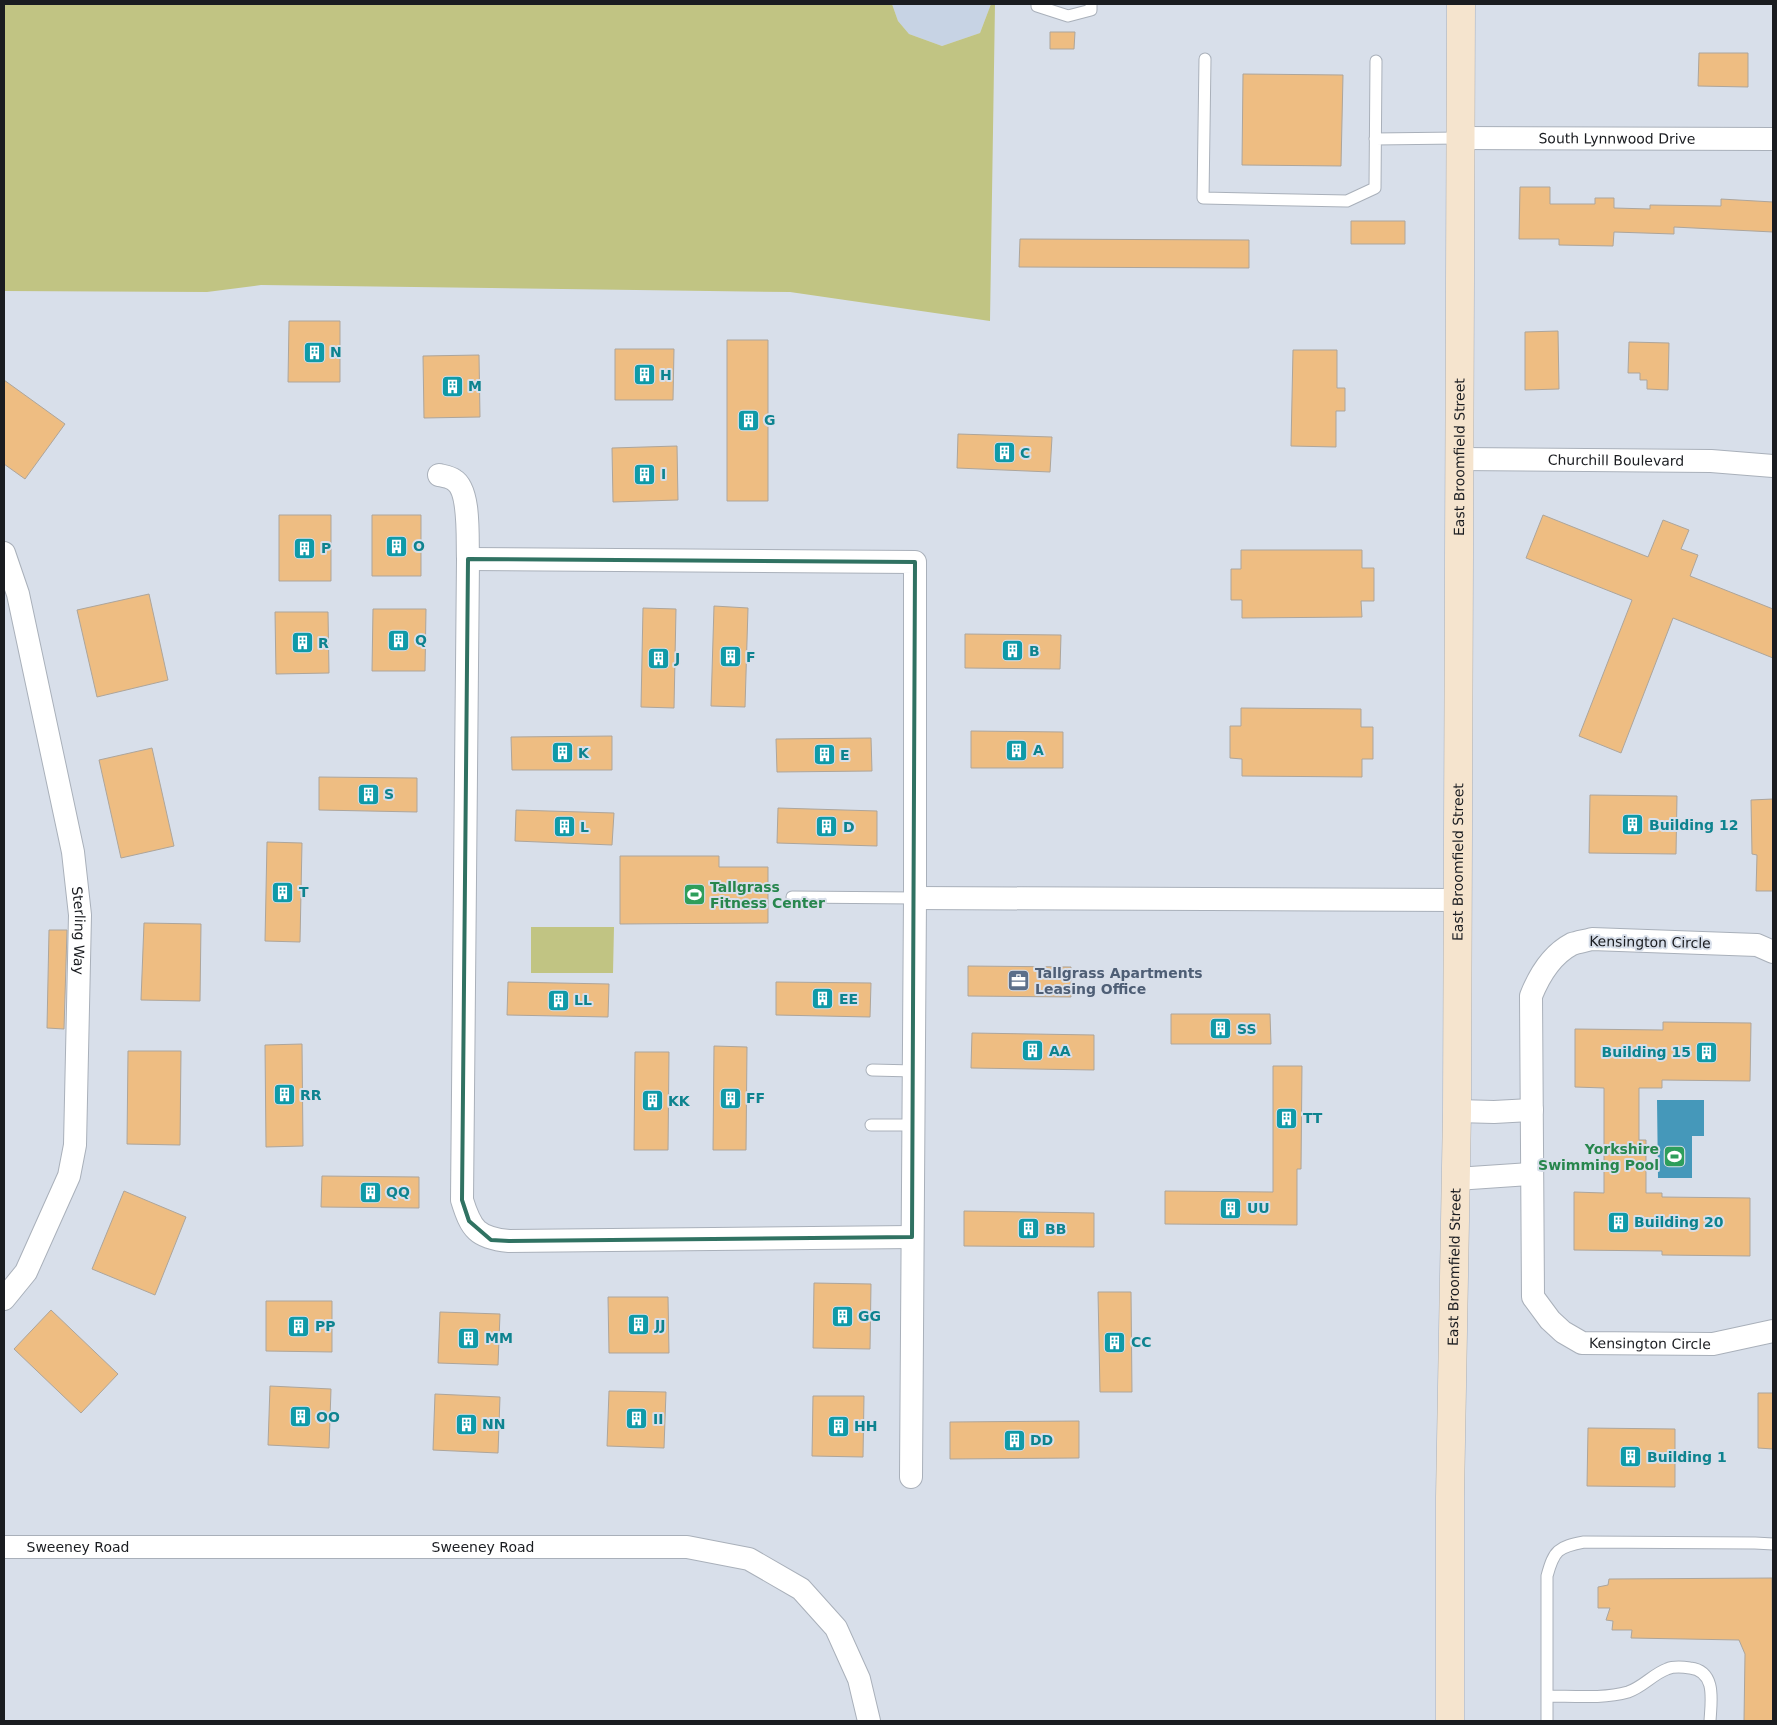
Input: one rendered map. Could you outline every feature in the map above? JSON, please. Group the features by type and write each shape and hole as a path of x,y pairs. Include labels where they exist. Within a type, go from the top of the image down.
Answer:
{"main road":[{"name":"East Broomfield Street","path":"1450,1721 1450,1507 1457,1111 1459,138 1461,4"}],"street":[{"name":"South Lynnwood Drive","path":"1459,138 1773,139"},
{"name":"Churchill Boulevard","path":"1458,459 1711,461 1773,466"},
{"path":"439,475 454,480 462,490 466,510 468,559 462,1200 469,1221 478,1231 491,1240 509,1241 912,1236"},
{"name":"Sterling Way","path":"4,553 18,594 73,852 80,915 75,1145 69,1176 26,1272 4,1299"},
{"path":"468,559 915,562 911,1477"},
{"path":"915,898 1458,900"},
{"name":"Kensington Circle","path":"1773,952 1757,945 1592,939 1572,944 1554,957 1539,976 1531,996 1533,1296 1547,1317 1563,1332 1582,1343 1713,1344 1773,1331"},
{"path":"1457,1111 1532,1110"},
{"path":"1456,1179 1531,1174"},
{"name":"Sweeney Road","path":"4,1547 687,1548 749,1559 801,1589 836,1628 859,1678 869,1721"}],"lane":[{"path":"1036,4 1037,6 1068,16 1091,10 1091,4"},
{"path":"1205,59 1202,198 1347,201 1374,188 1376,61"},
{"path":"1375,140 1459,138"},
{"path":"792,897 915,898"},
{"path":"872,1070 914,1071"},
{"path":"872,1125 913,1125"},
{"path":"1547,1721 1547,1576 1552,1559 1558,1550 1569,1545 1584,1542 1773,1544"},
{"path":"1547,1696 1615,1695 1629,1692 1642,1686 1669,1668 1694,1668 1706,1675 1712,1685 1710,1721"}],"highlighted area":[{"path":"468,559 915,562 912,1237 509,1241 491,1240 469,1221 462,1200"}],"shaded area":[{"path":"892,4 991,4 980,33 942,46 909,34 898,21"}],"green space":[{"path":"4,4 892,4 898,21 909,34 942,46 980,33 991,4 995,4 990,321 790,292 261,285 207,292 4,291"},
{"path":"531,927 614,927 613,973 531,973"}],"water":[{"name":"Yorkshire Swimming Pool","path":"1657,1100 1704,1100 1704,1136 1692,1136 1692,1178 1658,1178"}],"building":[{"path":"1050,32 1075,32 1074,49 1050,49"},
{"path":"1699,53 1748,53 1748,87 1698,86"},
{"path":"1243,74 1343,75 1341,166 1242,165"},
{"path":"1520,187 1550,187 1550,204 1595,204 1595,198 1614,198 1614,208 1650,209 1650,205 1721,206 1721,199 1773,202 1773,232 1674,227 1674,234 1614,232 1613,246 1559,245 1559,239 1519,239"},
{"path":"1351,221 1405,221 1405,244 1351,244"},
{"path":"1020,239 1249,240 1249,268 1019,267"},
{"name":"N","path":"289,321 340,321 340,382 288,382"},
{"path":"1558,331 1559,389 1525,390 1525,332"},
{"name":"G","path":"727,340 768,340 768,501 727,501"},
{"path":"1629,342 1669,343 1668,390 1647,389 1647,380 1640,380 1640,373 1628,373"},
{"name":"H","path":"615,349 674,349 673,400 615,400"},
{"path":"1293,350 1337,350 1337,388 1345,388 1345,411 1336,411 1336,447 1291,446"},
{"name":"M","path":"479,355 480,417 424,418 423,356"},
{"path":"4,380 65,424 25,479 4,464"},
{"name":"C","path":"958,434 1052,437 1050,472 957,468"},
{"name":"I","path":"677,446 678,500 613,502 612,448"},
{"name":"P","path":"279,515 331,515 331,581 279,581"},
{"name":"O","path":"372,515 421,515 421,576 372,576"},
{"path":"1543,515 1648,557 1663,520 1689,530 1681,549 1698,555 1690,576 1773,609 1773,658 1673,618 1621,753 1579,736 1632,600 1526,558"},
{"path":"1241,550 1362,550 1362,568 1374,568 1374,601 1361,601 1362,617 1242,618 1242,600 1231,600 1231,569 1241,569"},
{"path":"149,594 168,680 97,697 77,610"},
{"name":"F","path":"714,606 748,608 745,707 711,706"},
{"name":"J","path":"643,608 676,609 674,708 641,707"},
{"name":"Q","path":"373,609 426,609 425,671 372,671"},
{"name":"R","path":"275,612 328,612 329,673 276,674"},
{"name":"B","path":"965,634 1061,635 1060,669 965,668"},
{"path":"1241,708 1361,709 1361,727 1373,727 1373,759 1362,759 1362,777 1242,776 1242,759 1230,758 1230,726 1241,726"},
{"name":"A","path":"971,731 1063,732 1063,768 971,768"},
{"name":"K","path":"612,736 612,770 512,770 511,737"},
{"name":"E","path":"871,738 872,771 777,772 776,739"},
{"path":"152,748 174,846 121,858 99,760"},
{"name":"S","path":"319,777 417,778 417,812 319,810"},
{"name":"Building 12","path":"1590,795 1677,796 1676,854 1589,853"},
{"path":"1773,799 1773,891 1756,891 1757,855 1752,854 1751,800"},
{"name":"D","path":"778,808 877,811 877,846 777,843"},
{"name":"L","path":"516,810 614,813 612,845 515,841"},
{"name":"T","path":"267,842 302,843 300,942 265,941"},
{"name":"Tallgrass Fitness Center","path":"620,856 719,856 719,867 768,867 768,923 620,924"},
{"path":"144,923 201,924 200,1001 141,1000"},
{"path":"49,930 67,930 64,1029 47,1028"},
{"name":"Tallgrass Apartments Leasing Office","path":"968,966 1071,967 1071,997 968,996"},
{"name":"LL","path":"508,982 609,984 608,1017 507,1015"},
{"name":"EE","path":"776,982 871,983 870,1017 776,1015"},
{"name":"SS","path":"1171,1014 1270,1014 1271,1044 1171,1044"},
{"path":"1663,1022 1751,1023 1750,1081 1662,1080 1662,1088 1639,1088 1639,1140 1646,1140 1646,1193 1662,1193 1662,1197 1750,1198 1750,1256 1662,1255 1662,1251 1574,1250 1574,1192 1604,1193 1604,1088 1575,1087 1575,1029 1663,1030"},
{"name":"AA","path":"972,1033 1094,1035 1094,1070 971,1068"},
{"name":"RR","path":"302,1044 303,1146 266,1147 265,1045"},
{"name":"FF","path":"714,1046 747,1047 746,1150 713,1150"},
{"path":"128,1051 181,1051 180,1145 127,1144"},
{"name":"KK","path":"635,1052 669,1052 668,1150 634,1150"},
{"path":"1273,1066 1302,1066 1301,1169 1297,1169 1297,1225 1165,1224 1165,1191 1273,1192"},
{"name":"QQ","path":"322,1176 419,1177 419,1208 321,1207"},
{"path":"124,1191 186,1217 155,1295 92,1269"},
{"name":"BB","path":"964,1211 1094,1213 1094,1247 964,1246"},
{"name":"GG","path":"814,1283 871,1284 870,1349 813,1348"},
{"name":"CC","path":"1098,1292 1131,1292 1132,1392 1100,1392"},
{"name":"JJ","path":"608,1297 668,1297 669,1353 609,1353"},
{"name":"PP","path":"266,1301 332,1301 332,1352 266,1351"},
{"path":"51,1310 118,1374 81,1413 14,1349"},
{"name":"MM","path":"440,1312 500,1314 498,1365 438,1363"},
{"name":"OO","path":"270,1386 331,1389 329,1448 268,1445"},
{"name":"II","path":"609,1391 666,1392 664,1448 607,1446"},
{"path":"1758,1393 1773,1393 1773,1449 1758,1448"},
{"name":"NN","path":"435,1394 500,1397 498,1453 433,1450"},
{"name":"HH","path":"813,1396 864,1396 863,1457 812,1456"},
{"name":"DD","path":"1079,1421 1079,1458 950,1459 950,1422"},
{"name":"Building 1","path":"1588,1428 1675,1429 1675,1487 1587,1486"},
{"path":"1772,1578 1773,1721 1744,1721 1745,1654 1739,1640 1631,1638 1632,1630 1612,1630 1613,1621 1606,1620 1610,1608 1598,1608 1598,1587 1608,1585 1609,1579"}],"place":[{"name":"N","path":"314,352"},
{"name":"H","path":"644,375"},
{"name":"M","path":"452,386"},
{"name":"G","path":"748,420"},
{"name":"C","path":"1004,453"},
{"name":"I","path":"645,474"},
{"name":"O","path":"397,546"},
{"name":"P","path":"305,548"},
{"name":"Q","path":"399,640"},
{"name":"R","path":"302,643"},
{"name":"B","path":"1013,651"},
{"name":"F","path":"730,657"},
{"name":"J","path":"659,658"},
{"name":"A","path":"1017,750"},
{"name":"K","path":"562,753"},
{"name":"E","path":"824,755"},
{"name":"S","path":"368,794"},
{"name":"Building 12","path":"1633,825"},
{"name":"L","path":"564,827"},
{"name":"D","path":"827,827"},
{"name":"T","path":"283,892"},
{"name":"Tallgrass Fitness Center","path":"694,895"},
{"name":"Tallgrass Apartments Leasing Office","path":"1019,981"},
{"name":"EE","path":"823,999"},
{"name":"LL","path":"558,1000"},
{"name":"SS","path":"1221,1029"},
{"name":"AA","path":"1033,1051"},
{"name":"Building 15","path":"1707,1052"},
{"name":"RR","path":"284,1095"},
{"name":"FF","path":"730,1098"},
{"name":"KK","path":"652,1101"},
{"name":"TT","path":"1287,1118"},
{"name":"Yorkshire Swimming Pool","path":"1675,1157"},
{"name":"QQ","path":"370,1192"},
{"name":"UU","path":"1231,1208"},
{"name":"Building 20","path":"1618,1222"},
{"name":"BB","path":"1029,1229"},
{"name":"GG","path":"842,1316"},
{"name":"JJ","path":"639,1325"},
{"name":"PP","path":"299,1326"},
{"name":"MM","path":"469,1338"},
{"name":"CC","path":"1115,1342"},
{"name":"OO","path":"300,1417"},
{"name":"II","path":"637,1419"},
{"name":"NN","path":"466,1424"},
{"name":"HH","path":"838,1426"},
{"name":"DD","path":"1014,1440"},
{"name":"Building 1","path":"1631,1457"}]}
